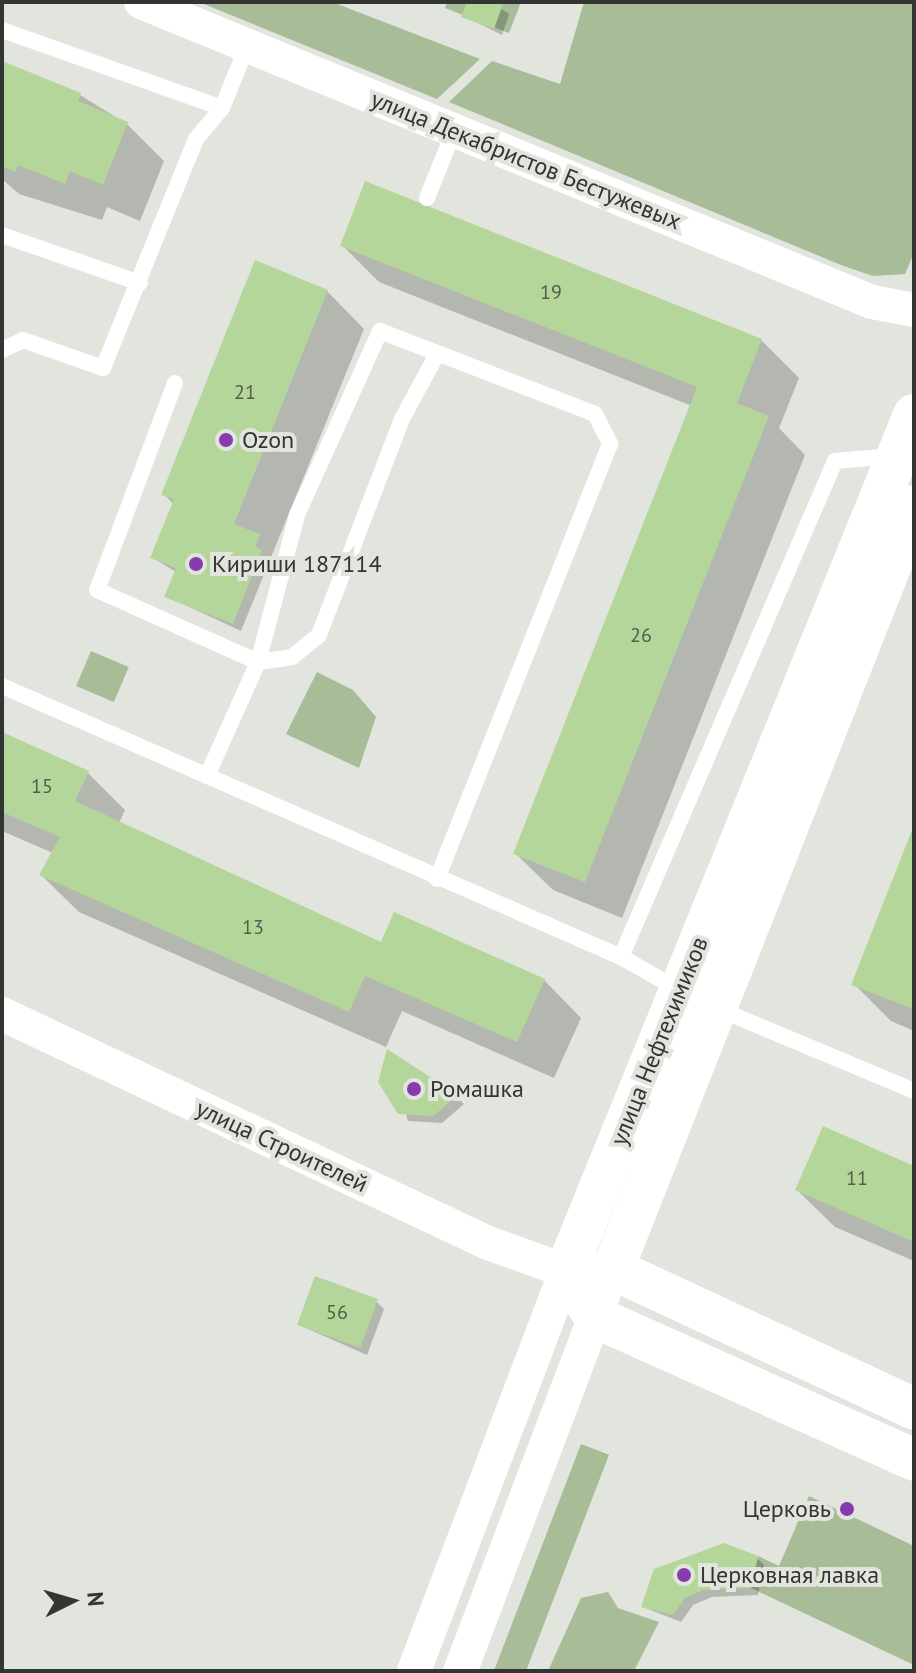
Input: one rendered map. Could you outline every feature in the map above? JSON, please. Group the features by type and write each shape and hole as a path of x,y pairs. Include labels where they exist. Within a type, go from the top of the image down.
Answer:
{"street":[{"name":"улица Декабристов Бестужевых","path":"141,2 872,302 914,310"},
{"name":"улица Нефтехимиков","path":"414,1671 566,1271 696,999 914,415"},
{"path":"460,1671 613,1269 696,999 914,506"},
{"name":"улица Строителей","path":"2,1014 488,1243 566,1271 613,1269 914,1409"},
{"path":"566,1271 595,1317 914,1460"}],"lane":[{"path":"2,30 222,108"},
{"path":"2,350 23,340 103,368 196,139 222,108 247,46"},
{"path":"427,198 454,131"},
{"path":"2,235 140,283"},
{"path":"207,776 258,662 297,515 380,331 595,414 610,444 437,879"},
{"path":"175,383 97,590 258,662 292,657 319,635 402,419 437,354"},
{"path":"621,957 835,461 898,455"},
{"path":"2,686 621,957 696,999 914,1091"}],"green space":[{"path":"199,2 332,2 480,59 437,99"},
{"path":"447,2 521,2 509,33 445,8"},
{"path":"584,2 914,2 914,253 905,274 873,276 841,265 449,102 492,61 560,84"},
{"path":"91,651 129,667 114,702 76,686"},
{"path":"317,672 353,690 376,717 359,768 286,734"},
{"path":"581,1444 609,1455 526,1671 494,1671"},
{"path":"809,1496 914,1546 914,1665 751,1588 758,1556 779,1566"},
{"path":"608,1592 618,1608 659,1622 634,1671 548,1671 581,1598"}],"building":[{"path":"467,2 503,4 494,29 461,17"},
{"path":"2,61 81,93 78,101 128,122 103,185 70,171 65,184 18,165 15,172 2,166"},
{"path":"365,181 762,339 737,403 769,416 585,882 513,854 697,387 340,246"},
{"path":"255,260 328,290 234,524 260,534 255,547 262,550 233,624 164,597 176,568 150,558 174,499 161,495"},
{"path":"2,732 89,771 75,801 381,942 394,912 545,979 517,1042 365,976 349,1012 39,875 60,837 2,812"},
{"path":"914,825 914,1009 851,985"},
{"name":"Ромашка","path":"387,1049 458,1095 433,1116 398,1114 378,1082"},
{"path":"823,1126 914,1166 914,1242 795,1190"},
{"path":"315,1276 378,1299 360,1348 297,1325"},
{"path":"724,1543 758,1556 751,1588 703,1590 685,1598 673,1615 641,1607 654,1569"}],"place":[{"name":"Ozon","path":"226,440"},
{"name":"Кириши 187114","path":"196,564"},
{"name":"Ромашка","path":"414,1089"},
{"name":"Церковь","path":"847,1509"},
{"name":"Церковная лавка","path":"684,1575"}]}
